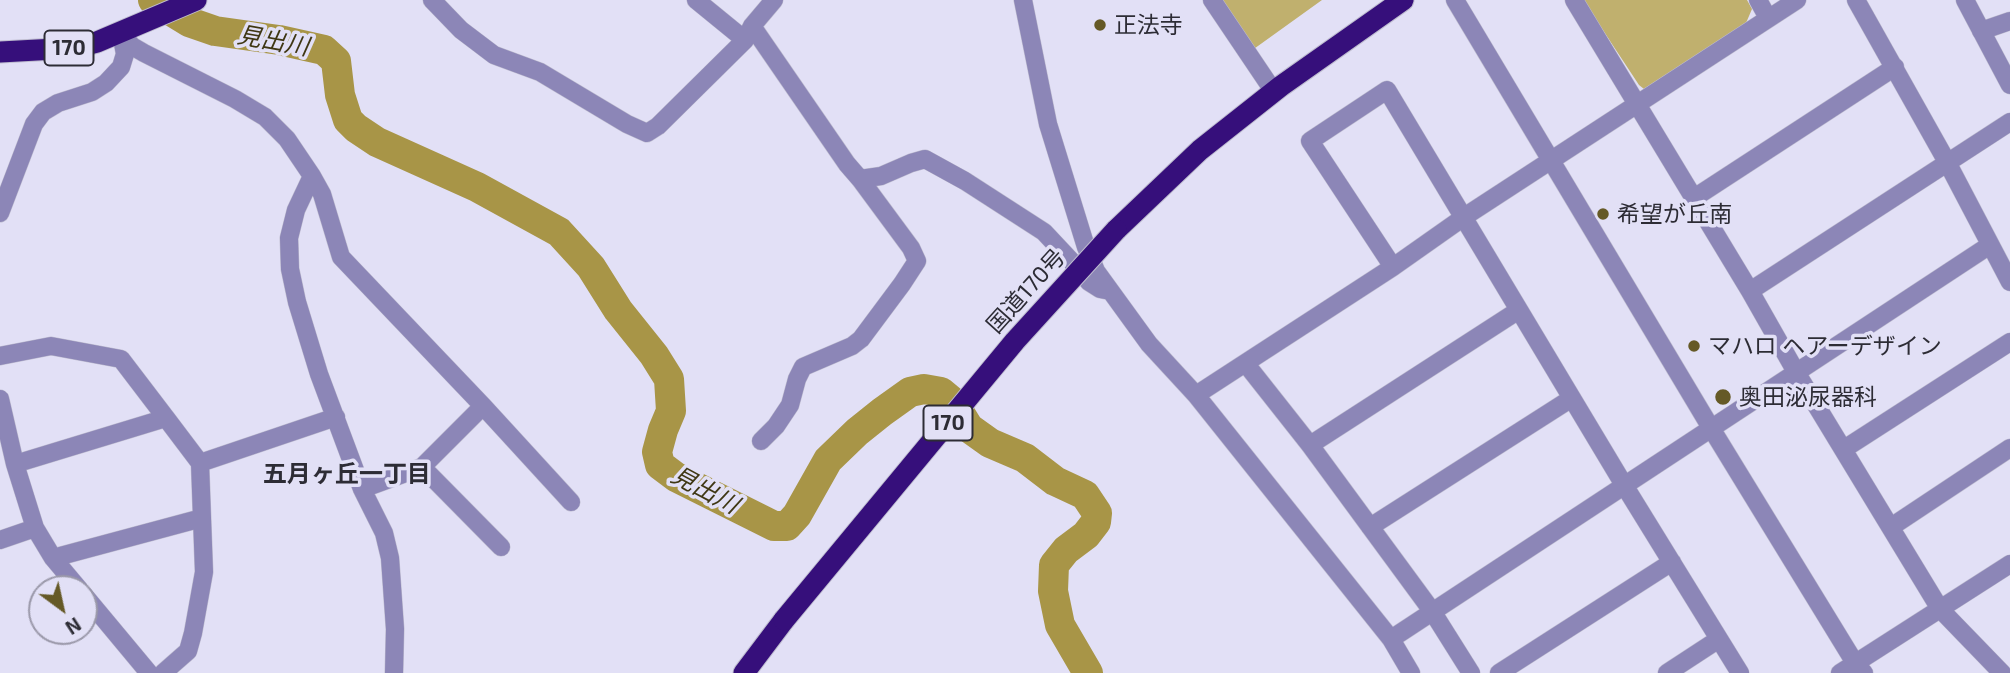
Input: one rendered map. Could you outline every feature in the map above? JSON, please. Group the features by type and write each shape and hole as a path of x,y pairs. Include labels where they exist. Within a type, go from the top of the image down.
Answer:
{"highway":[{"name":"170","path":"0,52 74,48 128,30 195,0"},
{"name":"国道170号","path":"744,673 1015,341 1116,230 1200,150 1274,92 1403,0"}],"street":[{"path":"432,0 461,30 494,55 540,72 627,124 648,133 748,33 774,0"},
{"path":"696,0 748,33 860,179 911,248 917,261 861,338 852,346 803,367 790,405 776,426 761,441"},
{"path":"1023,0 1048,124 1096,271 1149,344 1196,395 1391,639 1411,673"},
{"path":"1212,0 1274,92"},
{"path":"1455,0 1853,670 2010,564"},
{"path":"1574,0 1940,609 2003,673"},
{"path":"1758,0 1768,18"},
{"path":"1196,395 1797,0"},
{"path":"1856,0 1947,162 2010,282"},
{"path":"1965,0 2010,85"},
{"path":"1981,31 2010,21"},
{"path":"128,30 132,46 235,99 265,117 288,139 322,194 341,257 571,502"},
{"path":"0,213 34,124 43,112 58,103 92,92 121,68 128,30"},
{"path":"1694,198 1895,67"},
{"path":"1393,267 1310,141 1387,90 1740,673"},
{"path":"1751,291 2010,122"},
{"path":"860,179 881,176 925,159 965,181 1044,232 1089,282 1100,289 1110,291"},
{"path":"312,176 296,210 289,238 290,269 297,302 335,417 362,489 384,533 390,558 395,629 394,673"},
{"path":"1391,639 1990,245"},
{"path":"1310,445 1519,310"},
{"path":"1844,449 2010,342"},
{"path":"0,356 51,346 121,359 200,463 204,572 188,651 163,673"},
{"path":"1246,364 1310,445 1432,611 1471,673"},
{"path":"1370,527 1572,398"},
{"path":"0,399 15,464 35,528 53,558 67,575"},
{"path":"362,489 422,467 483,406"},
{"path":"200,463 335,417"},
{"path":"15,464 166,418"},
{"path":"1891,527 2010,448"},
{"path":"422,467 500,547"},
{"path":"53,558 202,518"},
{"path":"0,540 35,528"},
{"path":"1499,673 1672,562"},
{"path":"98,612 149,673"},
{"path":"1667,673 1719,639"}],"shaded area":[{"path":"1217,0 1322,0 1251,51"},
{"path":"1583,0 1747,0 1752,9 1746,23 1644,89"}],"waterway":[{"name":"見出川","path":"153,0 189,22 215,31 279,40 324,50 336,61 340,95 348,120 356,128 377,142 477,187 559,232 591,267 618,310 654,355 669,379 671,411 657,452 660,465 676,477 774,526 787,526 797,515 828,460 882,412 910,392 924,389 941,392 953,402 969,428 990,443 1025,458 1055,481 1085,495 1097,513 1096,522 1054,565 1053,591 1060,625 1088,673"}],"place":[{"name":"正法寺","path":"1100,25"},
{"name":"希望が丘南","path":"1603,214"},
{"name":"マハロ ヘアーデザイン","path":"1694,346"},
{"name":"奥田泌尿器科","path":"1723,397"}],"district":[{"name":"五月ヶ丘一丁目","path":"347,474"}]}
